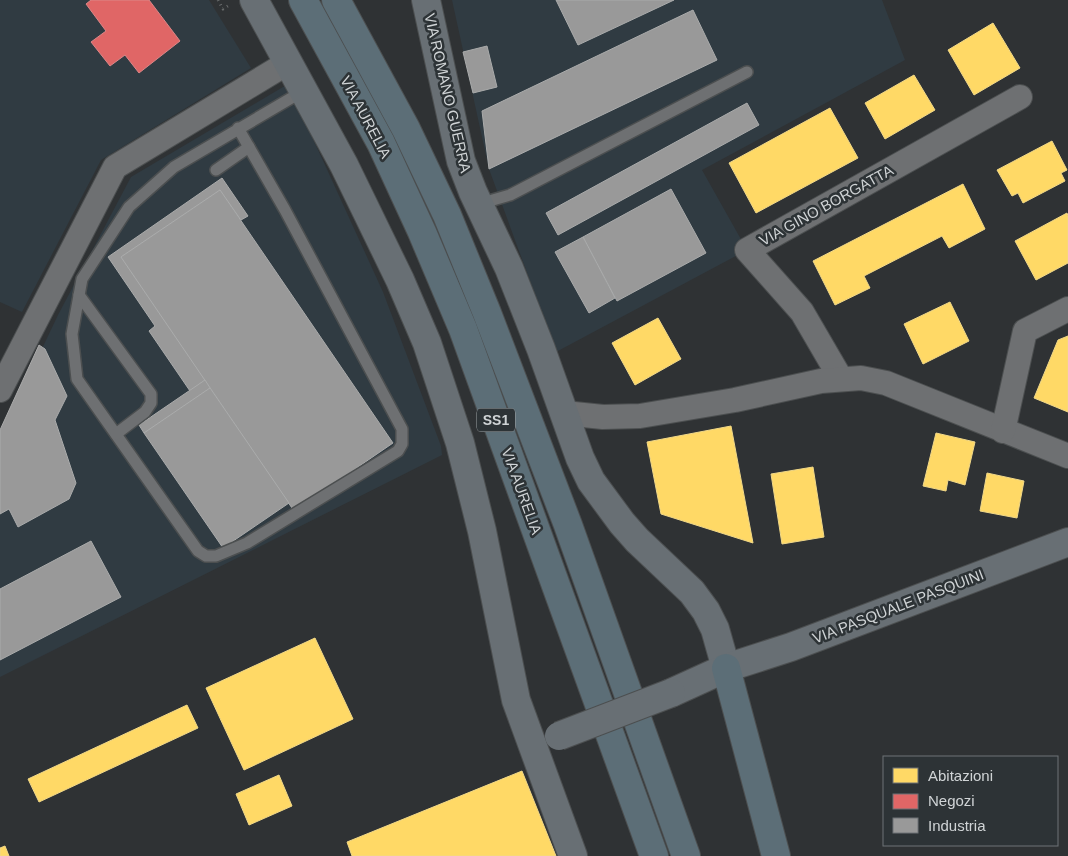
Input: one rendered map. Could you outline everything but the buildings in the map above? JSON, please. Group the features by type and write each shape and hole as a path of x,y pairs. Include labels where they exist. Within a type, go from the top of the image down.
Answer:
{"highway":[{"name":"VIA AURELIA","path":"303,0 381,143 422,232 463,329 654,856"},
{"name":"VIA AURELIA","path":"336,0 406,129 447,215 568,525 686,856"},
{"path":"726,668 776,856"}],"street":[{"path":"254,0 305,90 356,189 400,280 427,343 460,443 482,531 516,700 573,856"},
{"name":"VIA ROMANO GUERRA","path":"426,0 461,161 509,268 542,349 564,414"},
{"path":"0,390 115,167 289,62"},
{"name":"VIA GINO BORGATTA","path":"841,378 802,312 747,250 1020,97"},
{"path":"1003,430 1025,331 1068,309"},
{"path":"726,668 715,629 706,611 692,592 637,540 622,523 592,481 580,458 564,414 603,417 640,416 735,400 822,381 841,378 861,378 886,383 1068,456"},
{"name":"VIA PASQUALE PASQUINI","path":"533,746 670,693 726,668 791,647 1065,546"}],"lane":[{"path":"479,204 510,196 747,72"},
{"path":"238,128 285,210 402,429 402,444 398,451 247,543 216,556 206,556 198,551 77,379 72,334 82,279 129,207 174,167 238,128 305,90"},
{"path":"216,170 249,146"},
{"path":"79,295 151,394 151,403 145,412 116,434"}],"path":[{"path":"218,0 223,9"}],"shaded area":[{"path":"0,0 209,0 251,68 101,160 22,312 0,302"},
{"path":"452,0 882,0 905,60 702,170 747,250 556,352 489,169"},
{"path":"288,84 383,292 441,446 442,455 0,677 0,437 58,315 131,177"}]}
